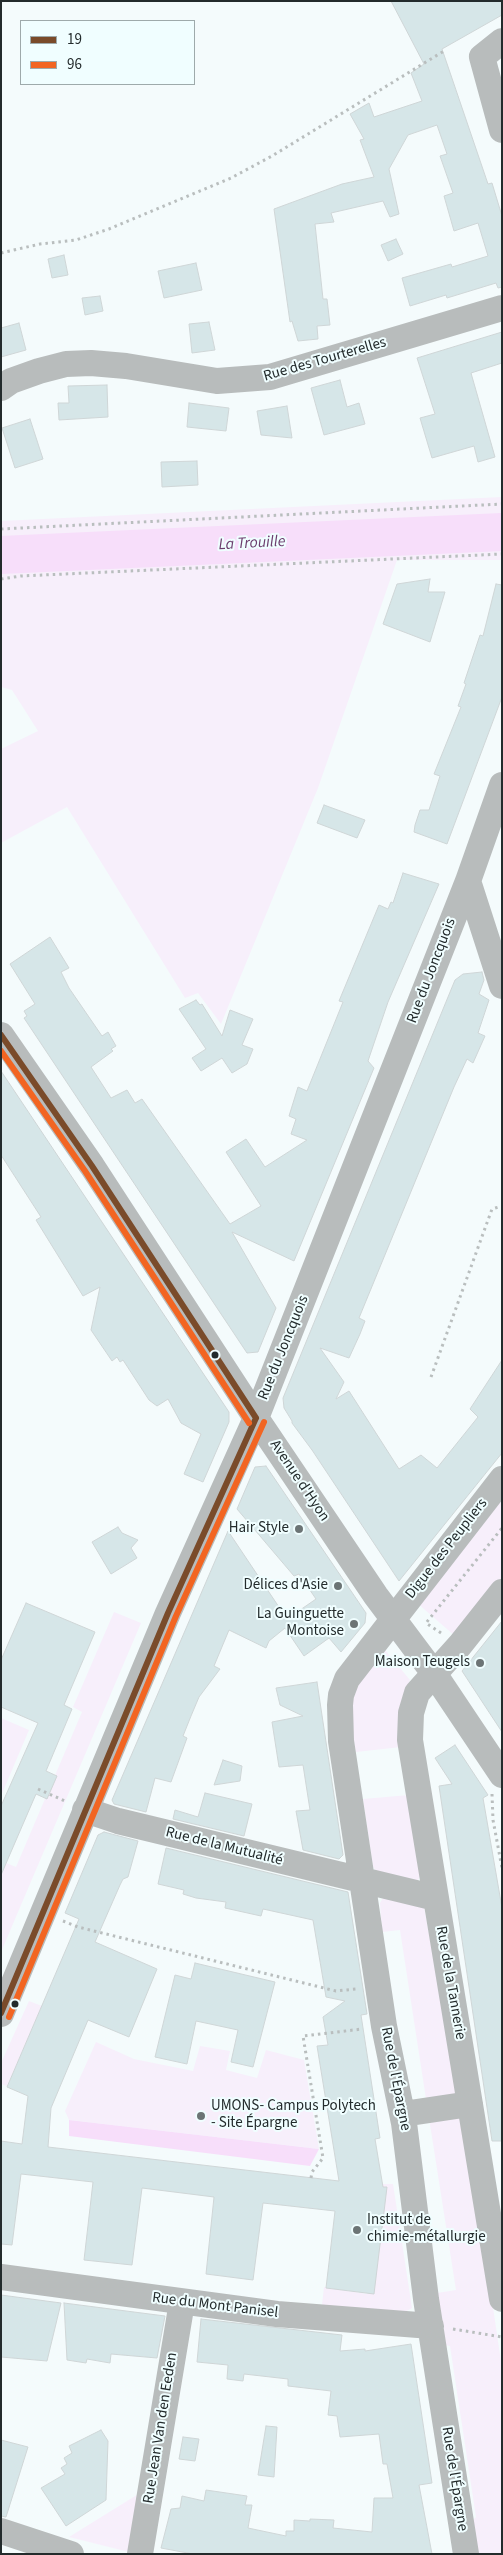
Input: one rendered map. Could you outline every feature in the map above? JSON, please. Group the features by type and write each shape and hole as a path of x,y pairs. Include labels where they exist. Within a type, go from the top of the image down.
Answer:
{"street":[{"path":"502,41 482,57 502,130"},
{"name":"Rue des Tourterelles","path":"1,388 11,381 40,371 66,364 91,363 126,366 218,382 270,378 502,308"},
{"name":"Rue du Joncquois","path":"1,2014 168,1613 256,1418 468,880 502,785"},
{"path":"468,880 502,986"},
{"name":"Avenue d'Hyon","path":"1,1035 92,1166 256,1418 392,1620 433,1672 502,1775"},
{"name":"Digue des Peupliers","path":"392,1620 502,1479"},
{"path":"433,1672 460,1645 502,1592"},
{"name":"Rue de l'Épargne","path":"392,1620 347,1679 341,1695 341,1741 384,2026 403,2114 431,2326 466,2554"},
{"name":"Rue de la Tannerie","path":"433,1672 417,1693 411,1714 410,1740 502,2299"},
{"name":"Rue de la Mutualité","path":"85,1810 118,1820 436,1898"},
{"path":"403,2114 470,2104"},
{"name":"Rue du Mont Panisel","path":"1,2277 277,2314 431,2326"},
{"name":"Rue Jean Van den Eeden","path":"140,2554 182,2302"},
{"path":"1,2531 71,2554"}],"path":[{"path":"1,253 84,237 231,178 272,156 444,51"},
{"path":"1,529 502,504"},
{"path":"1,579 21,576 502,554"},
{"path":"430,1377 492,1209 502,1206"},
{"path":"460,1645 426,1623 502,1528"},
{"path":"38,1789 85,1810"},
{"path":"493,1805 502,1868"},
{"path":"43,1913 78,1927 336,1991 379,1987"},
{"path":"311,2178 312,2172 323,2158 303,2036 384,2026"},
{"path":"431,2326 502,2337"}],"shaded area":[{"path":"502,497 502,560 397,560 318,788 221,1024 198,993 185,998 67,807 1,843 1,749 38,731 12,690 1,687 1,521"},
{"path":"502,1495 502,1578 455,1636 417,1603"},
{"path":"114,1612 141,1623 1,1952 1,1875 6,1863 16,1867 82,1712 73,1707"},
{"path":"385,1650 410,1680 403,1698 401,1747 356,1752 350,1720 352,1702 359,1683"},
{"path":"1,1718 29,1730 1,1796"},
{"path":"409,1795 420,1877 417,1881 380,1875 373,1867 363,1799"},
{"path":"383,1898 424,1907 459,2094 426,2099 400,1930 382,1932 380,1903"},
{"path":"29,2001 42,2006 7,2086 1,2084 1,2063"},
{"path":"96,2042 134,2059 193,2071 200,2046 230,2051 226,2070 257,2078 266,2050 304,2060 319,2149 69,2120 65,2111"},
{"path":"464,2112 502,2368 502,2554 477,2554 472,2521 476,2517 450,2346 445,2345 437,2293 456,2290 429,2118"},
{"path":"69,2120 319,2149 310,2166 69,2136"},
{"path":"381,2184 393,2184 412,2308 403,2313 322,2305 324,2287 367,2294"},
{"path":"140,2493 129,2552 69,2537"}],"building":[{"path":"391,1 502,1 502,15 442,49 488,184 492,183 502,216 502,287 498,288 496,283 447,298 446,295 410,306 402,278 451,264 452,267 488,256 478,223 454,231 444,196 453,193 440,156 447,154 437,125 408,135 389,169 399,214 390,217 383,201 331,213 334,222 315,224 323,299 327,299 330,325 317,326 318,339 298,341 292,321 290,322 274,209 342,184 374,177 360,140 364,139 350,114 369,103 374,117 422,101 411,73 424,64"},
{"path":"396,239 403,254 388,261 381,245"},
{"path":"64,255 68,275 52,278 48,259"},
{"path":"196,263 202,290 164,298 158,271"},
{"path":"100,296 103,311 85,315 82,298"},
{"path":"209,322 215,350 192,353 189,324"},
{"path":"19,323 26,350 1,357 1,328"},
{"path":"502,332 502,363 471,373 495,457 478,462 474,446 432,458 420,418 435,414 417,358"},
{"path":"340,380 347,407 359,403 365,424 324,435 311,388"},
{"path":"107,385 108,417 59,420 58,403 69,403 68,386"},
{"path":"189,403 229,408 226,431 187,427"},
{"path":"287,406 292,438 261,435 257,411"},
{"path":"30,419 43,459 15,468 2,428"},
{"path":"197,461 198,485 162,487 161,462"},
{"path":"430,579 428,592 445,592 430,642 383,624 397,584"},
{"path":"496,584 502,585 502,697 447,844 414,832 415,825 420,810 429,810 440,776 434,774 461,707 458,706 466,684 464,683 480,635 483,636"},
{"path":"324,805 365,820 357,838 317,823"},
{"path":"403,873 439,884 388,1002 368,1061 374,1068 294,1261 232,1232 276,1308 258,1352 247,1353 24,1018 27,1016 24,1011 35,1004 10,964 50,937 69,968 61,972 69,988 102,1036 108,1032 116,1046 111,1049 113,1051 91,1067 111,1098 127,1090 135,1103 142,1099 230,1224 261,1206 226,1152 246,1139 265,1167 307,1140 291,1134 296,1119 289,1116 298,1087 307,1091 343,1002 339,1001 379,905 388,909 391,902 393,903"},
{"path":"482,972 484,980 479,994 489,1000 478,1033 485,1036 473,1063 467,1059 454,1087 359,1318 365,1321 360,1334 349,1358 320,1348 344,1382 336,1399 349,1391 399,1469 421,1455 437,1468 478,1417 470,1409 502,1360 502,1453 399,1581 292,1423 284,1408 283,1398 455,980 463,974"},
{"path":"196,1000 200,1005 202,1004 222,1036 230,1010 253,1019 242,1045 253,1049 247,1064 232,1073 222,1058 201,1071 192,1058 206,1049 179,1009"},
{"path":"1,1071 229,1412 229,1422 203,1482 184,1474 201,1434 181,1423 168,1399 157,1406 149,1400 123,1360 120,1362 117,1357 112,1361 91,1330 100,1287 83,1296 36,1220 41,1217 1,1155"},
{"path":"266,1466 366,1613 365,1623 341,1652 329,1638 304,1656 285,1628 269,1641 266,1648 229,1630 214,1666 220,1669 199,1697 183,1736 187,1738 171,1782 155,1778 146,1812 114,1804 112,1800 228,1531 287,1619 316,1599 299,1574 294,1576 237,1509 255,1467"},
{"path":"118,1527 122,1533 138,1540 131,1548 137,1558 111,1574 92,1542"},
{"path":"26,1603 95,1632 64,1705 72,1709 46,1771 57,1776 47,1799 36,1794 1,1875 1,1806 38,1723 1,1707 1,1660"},
{"path":"502,1621 502,1732 462,1671"},
{"path":"317,1682 343,1855 339,1859 303,1850 296,1811 310,1810 303,1765 279,1767 272,1722 303,1716 280,1705 276,1688"},
{"path":"455,1745 488,1795 483,1798 502,1908 502,2141 492,2141 439,1786 452,1784 435,1758"},
{"path":"223,1760 242,1766 240,1781 214,1785"},
{"path":"205,1793 252,1804 244,1836 173,1819 175,1810 198,1817"},
{"path":"104,1832 138,1841 128,1877 123,1879 95,1942 157,1969 129,2037 88,2020 51,2108 48,2147 339,2181 317,2046 328,2045 323,2017 345,2001 326,1997 313,1920 263,1909 261,1916 225,1908 226,1902 196,1898 183,1894 184,1890 158,1884 166,1848 348,1892 367,2014 361,2015 380,2138 375,2139 383,2187 387,2187 374,2294 326,2288 335,2211 263,2203 253,2280 206,2274 214,2197 142,2188 132,2265 84,2260 93,2182 21,2174 12,2245 1,2244 1,2141 22,2144 28,2096 7,2087 79,1919 65,1913 98,1835"},
{"path":"195,1963 275,1982 253,2067 231,2062 238,2030 196,2021 187,2064 155,2057 175,1975 191,1979"},
{"path":"1,2295 61,2303 47,2361 1,2357"},
{"path":"64,2303 165,2316 157,2358 111,2354 110,2363 87,2359 86,2363 67,2360"},
{"path":"201,2319 342,2335 340,2351 365,2349 365,2351 411,2344 432,2483 419,2485 432,2554 193,2554 161,2548 171,2509 180,2508 182,2496 204,2501 206,2490 247,2496 245,2505 252,2505 248,2528 286,2536 286,2531 294,2531 294,2520 310,2521 310,2519 334,2520 333,2528 372,2532 374,2498 393,2498 387,2464 383,2464 379,2434 340,2437 337,2416 328,2415 331,2391 288,2386 288,2379 244,2374 243,2381 227,2379 228,2365 197,2362"},
{"path":"266,2426 277,2427 274,2477 258,2475"},
{"path":"101,2430 108,2441 106,2500 66,2526 41,2488 65,2474 61,2468 67,2464 64,2458 72,2453 69,2446"},
{"path":"183,2437 199,2439 195,2461 179,2459"},
{"path":"1,2440 28,2447 6,2517 1,2516"}],"waterway":[{"name":"La Trouille","path":"1,555 502,532"}],"transit line":[{"name":"19","path":"1,1035 92,1166 256,1418"},
{"name":"96","path":"1,1051 85,1171 249,1423"},
{"name":"19","path":"1,2013 168,1613 256,1418"},
{"name":"96","path":"9,2017 176,1616 264,1422"}],"place":[{"name":"Hair Style","path":"299,1529"},
{"name":"Délices d'Asie","path":"338,1586"},
{"name":"La Guinguette Montoise","path":"354,1624"},
{"name":"Maison Teugels","path":"480,1663"},
{"name":"UMONS- Campus Polytech - Site Épargne","path":"201,2116"},
{"name":"Institut de chimie-métallurgie","path":"357,2230"}]}
